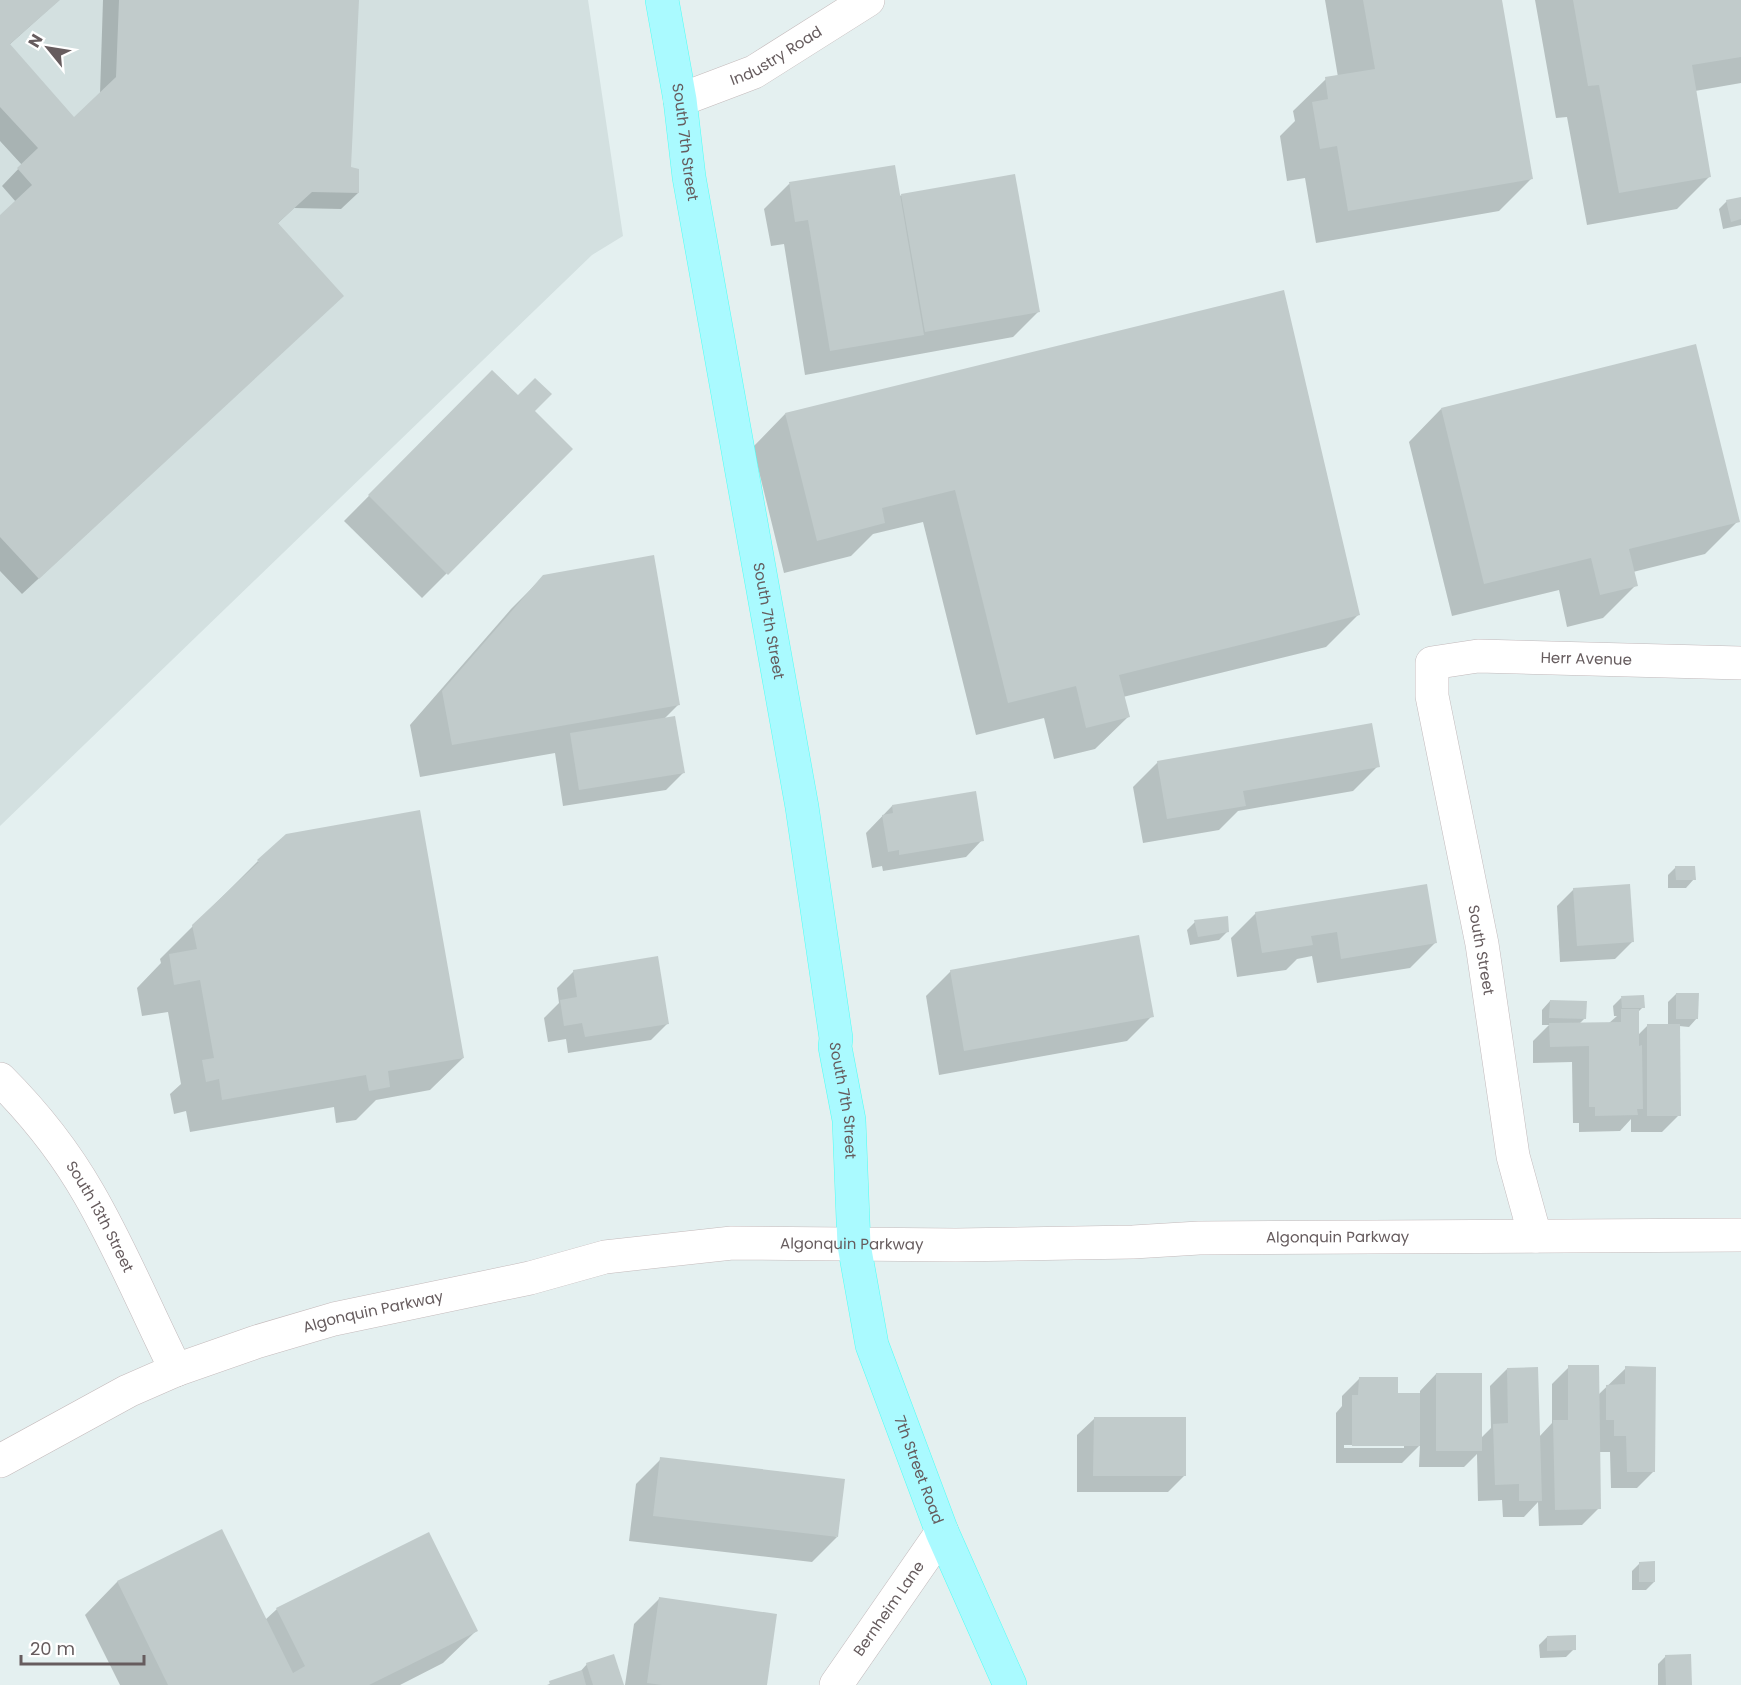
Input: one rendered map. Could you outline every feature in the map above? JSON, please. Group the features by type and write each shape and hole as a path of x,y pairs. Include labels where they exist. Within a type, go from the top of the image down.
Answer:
{"main road":[{"name":"South 7th Street","path":"662,0 680,100 689,177 802,807 836,1038 835,1047 849,1120 854,1245"},
{"name":"Industry Road","path":"680,100 754,72 868,0"},
{"name":"Herr Avenue","path":"1432,663 1478,656 1741,663"},
{"name":"South Street","path":"1432,663 1432,696 1482,944 1514,1156 1535,1236"},
{"name":"South 13th Street","path":"0,1079 19,1098 63,1154 89,1193 176,1370"},
{"name":"Algonquin Parkway","path":"0,1461 128,1390 176,1370 256,1342 334,1319 530,1278 605,1257 732,1243 854,1245 1133,1242 1199,1238 1741,1235"},
{"name":"7th Street Road","path":"854,1245 872,1345 942,1532 1010,1685"},
{"name":"Bernheim Lane","path":"836,1685 942,1532"}],"shaded area":[{"path":"0,0 588,0 623,236 592,255 0,826"}],"building":[{"path":"0,0 60,0 10,44 74,117 116,77 119,0 359,0 351,167 359,169 359,193 312,192 278,223 344,296 39,579 0,537 0,215 32,185 17,168 38,148 0,107"},
{"path":"1363,0 1502,0 1533,179 1348,211 1337,146 1320,149 1312,102 1328,99 1325,77 1375,69"},
{"path":"1573,0 1741,0 1741,57 1692,65 1711,177 1619,193 1599,85 1588,86"},
{"path":"895,165 924,335 830,351 808,220 795,222 789,182"},
{"path":"1015,174 1040,312 925,332 901,194"},
{"path":"1741,197 1741,219 1731,222 1726,200"},
{"path":"1284,290 1360,615 1119,675 1130,717 1086,728 1076,686 1008,703 955,490 882,508 885,523 817,541 785,413"},
{"path":"1696,344 1740,522 1629,549 1638,586 1600,595 1591,558 1484,584 1441,408"},
{"path":"492,370 518,395 535,378 552,394 535,411 573,449 448,575 368,495"},
{"path":"654,555 680,705 452,745 442,691 543,575"},
{"path":"675,716 685,773 579,790 570,733"},
{"path":"1372,723 1380,767 1243,791 1246,806 1167,819 1157,761"},
{"path":"976,791 984,841 899,855 899,850 888,852 882,815 893,813 892,805"},
{"path":"420,810 464,1058 388,1071 390,1087 369,1091 366,1075 222,1100 219,1079 206,1082 202,1060 214,1058 200,980 174,985 169,954 197,949 192,925 286,834"},
{"path":"1675,866 1695,866 1696,880 1676,880"},
{"path":"1427,884 1437,943 1341,959 1337,932 1311,936 1313,945 1262,953 1255,912"},
{"path":"1630,884 1634,942 1577,946 1573,888"},
{"path":"1228,916 1229,932 1198,937 1194,920"},
{"path":"1139,935 1154,1017 964,1051 950,970"},
{"path":"658,956 669,1024 585,1037 582,1023 564,1026 560,1000 577,997 573,970"},
{"path":"1676,993 1699,993 1698,1019 1676,1019"},
{"path":"1644,995 1645,1008 1622,1008 1621,996"},
{"path":"1550,1000 1587,1001 1586,1019 1549,1018"},
{"path":"1621,1009 1639,1009 1643,1109 1637,1109 1638,1115 1595,1116 1595,1107 1589,1107 1589,1046 1550,1047 1549,1023 1621,1022"},
{"path":"1647,1024 1680,1024 1681,1116 1647,1116"},
{"path":"1568,1365 1599,1365 1601,1509 1555,1510 1553,1420 1568,1420"},
{"path":"1625,1366 1656,1367 1655,1472 1627,1472 1626,1436 1614,1436 1614,1420 1606,1420 1606,1385 1625,1384"},
{"path":"1538,1367 1542,1501 1519,1501 1519,1484 1495,1485 1493,1424 1508,1423 1507,1368"},
{"path":"1436,1373 1482,1373 1482,1451 1436,1451"},
{"path":"1359,1377 1398,1377 1398,1393 1420,1393 1420,1446 1352,1446 1352,1395 1358,1395"},
{"path":"1094,1417 1186,1417 1186,1476 1093,1476"},
{"path":"660,1457 845,1479 838,1537 653,1516"},
{"path":"222,1529 293,1673 305,1666 276,1608 429,1532 478,1631 369,1685 168,1685 117,1581"},
{"path":"1655,1561 1655,1582 1639,1582 1639,1562"},
{"path":"659,1597 777,1614 767,1685 647,1683"},
{"path":"1576,1635 1576,1650 1547,1651 1547,1636"},
{"path":"614,1654 624,1685 593,1685 586,1663"},
{"path":"1691,1654 1692,1685 1666,1685 1665,1655"},
{"path":"582,1670 586,1685 550,1685 549,1681"}]}
